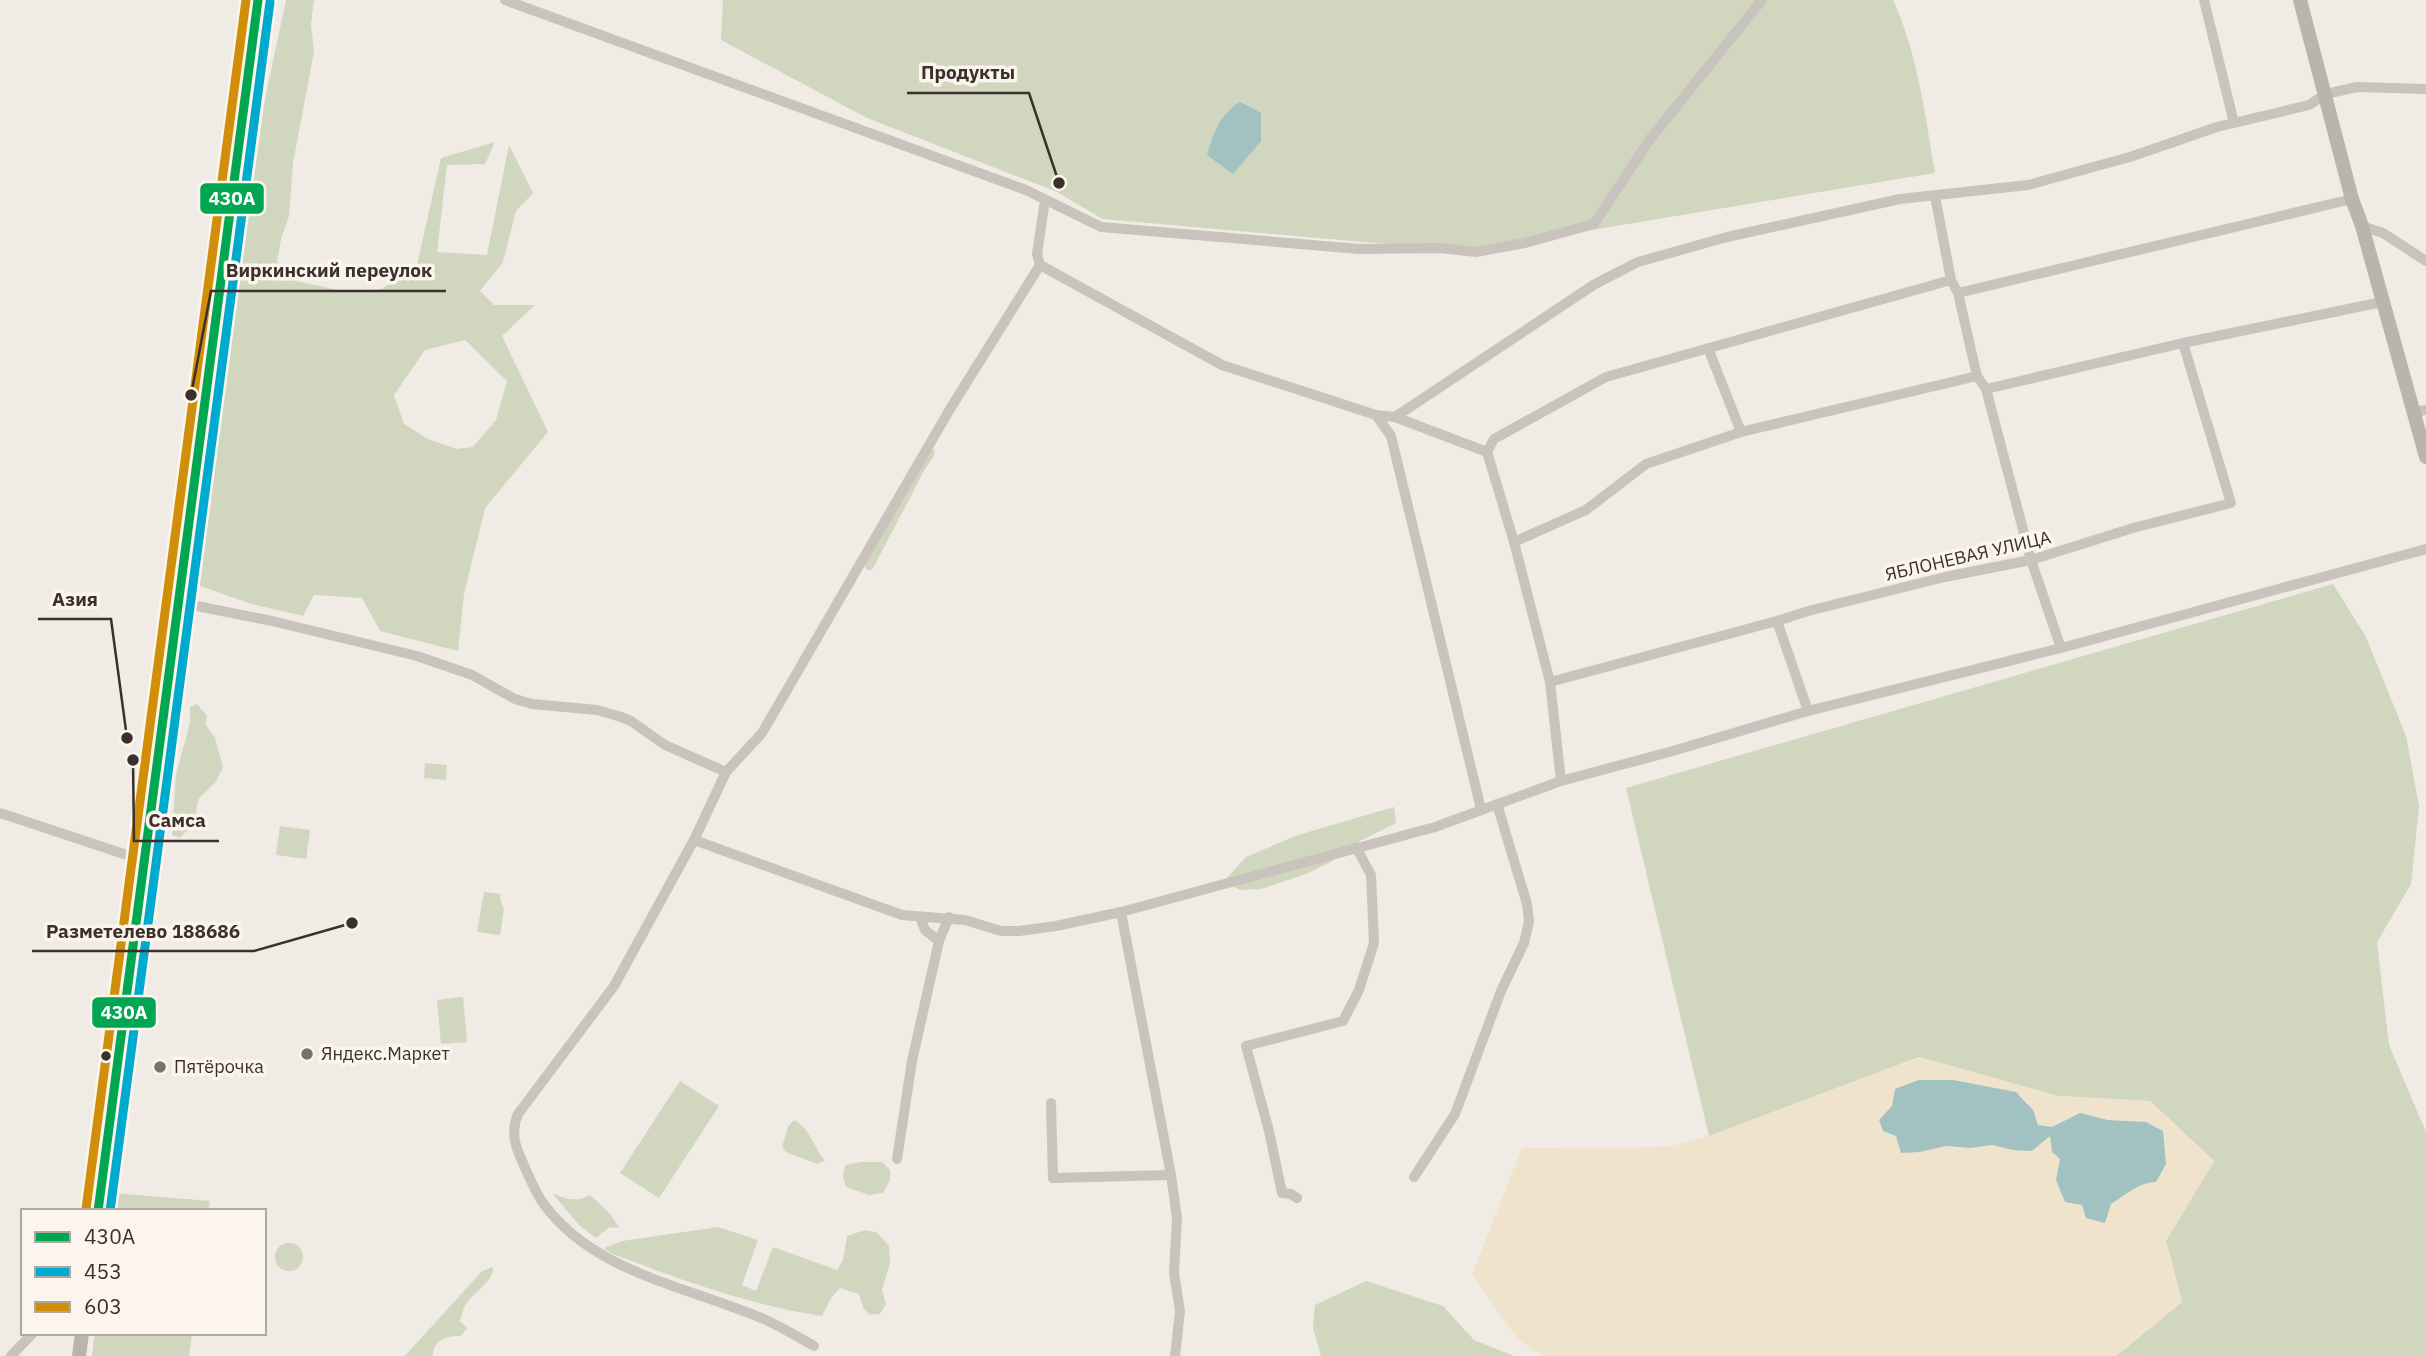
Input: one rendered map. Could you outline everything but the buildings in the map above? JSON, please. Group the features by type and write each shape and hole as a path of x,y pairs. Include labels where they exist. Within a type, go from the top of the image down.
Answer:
{"main road":[{"path":"98,1209 258,0"},
{"path":"2301,0 2352,199 2382,302 2420,411 2426,457"},
{"path":"79,1356 82,1335"}],"street":[{"path":"505,0 1026,190 1101,227 1359,249 1440,248 1476,252 1525,243 1594,224 1650,139 1762,0"},
{"path":"2204,0 2234,122"},
{"path":"1395,417 1595,284 1639,262 1727,237 1900,199 2028,185 2130,157 2234,122 2309,105 2326,94 2357,87 2426,89"},
{"path":"1935,196 1951,280 1958,293 1977,376 1986,389 2031,560 2061,648"},
{"path":"1958,293 2352,199"},
{"path":"1045,200 1037,254 1040,265 1222,365 1377,415 1395,417 1487,452"},
{"path":"2362,226 2383,233 2426,261"},
{"path":"814,1346 767,1321 624,1267 575,1237 541,1200 514,1144 514,1124 518,1114 614,986 694,840 726,772 762,733 950,409 1040,265"},
{"path":"1561,781 1550,682 1514,542 1487,452 1494,439 1606,377 1951,280"},
{"path":"1986,389 2183,343 2382,302"},
{"name":"ЯБЛОНЕВАЯ УЛИЦА","path":"1550,682 1808,611 1945,577 2031,560 2133,528 2231,503 2183,343"},
{"path":"1708,348 1741,432"},
{"path":"1514,542 1586,510 1646,464 1741,432 1977,376"},
{"path":"1377,415 1391,436 1481,809"},
{"path":"694,840 902,915 949,917 1001,931 1056,926 1121,912 1435,827 1561,781 1808,711 2061,648 2426,549"},
{"path":"177,602 272,621 417,656 472,676 532,705 597,710 631,720 665,746 726,772"},
{"path":"1777,621 1808,711"},
{"path":"1414,1177 1455,1114 1530,922 1497,804"},
{"path":"0,813 145,861"},
{"path":"1297,1198 1282,1193 1269,1131 1246,1046 1343,1021 1359,990 1374,943 1371,875 1356,847"},
{"path":"1121,912 1177,1218 1174,1273 1180,1311 1175,1356"},
{"path":"920,916 925,930 939,941"},
{"path":"897,1159 912,1062 939,941 949,917"},
{"path":"1051,1103 1053,1178 1171,1175"},
{"path":"11,1356 31,1335"}],"green space":[{"path":"286,0 314,0 311,24 314,52 293,163 289,216 277,262 296,281 347,292 382,289 417,265 441,158 495,142 485,164 447,165 437,252 487,255 509,145 533,193 516,211 503,262 480,291 494,305 535,305 502,336 548,432 485,508 464,594 458,651 380,631 362,598 314,595 303,616 252,604 197,585 265,99","holes":["465,340 507,381 496,420 473,447 457,449 428,439 404,424 394,395 425,350"]},
{"path":"723,0 1893,0 1915,63 1935,173 1508,244 1455,250 1103,219 1055,191 867,118 721,40"},
{"path":"930,449 935,450 934,456 872,570 867,570 864,565"},
{"path":"2333,584 2366,637 2406,736 2419,806 2411,884 2377,942 2389,1045 2426,1132 2426,1356 2116,1356 2182,1302 2166,1241 2214,1161 2150,1101 2058,1096 1919,1057 1709,1136 1626,788"},
{"path":"197,704 207,716 206,725 215,738 223,767 215,783 199,798 193,824 180,838 172,835 176,775 190,723 190,707"},
{"path":"425,763 447,765 446,780 424,778"},
{"path":"1394,807 1396,823 1344,849 1331,862 1306,874 1261,889 1240,890 1224,881 1246,857 1298,835"},
{"path":"280,826 310,830 306,859 276,855"},
{"path":"484,892 501,894 504,909 500,935 477,932"},
{"path":"463,997 467,1042 441,1044 437,1000"},
{"path":"680,1081 719,1106 659,1198 620,1173"},
{"path":"794,1120 808,1133 825,1161 817,1164 786,1152 782,1147 788,1127"},
{"path":"882,1162 890,1170 890,1180 883,1193 869,1195 846,1187 843,1176 845,1165"},
{"path":"115,1193 210,1201 208,1209 112,1209"},
{"path":"552,1193 571,1199 590,1195 619,1227 608,1228 596,1238 580,1226"},
{"path":"718,1227 758,1240 742,1285 756,1291 773,1247 837,1270 843,1260 847,1236 865,1230 876,1232 889,1246 890,1263 882,1290 886,1304 880,1314 869,1315 859,1294 840,1288 831,1298 822,1316 801,1313 698,1285 612,1254 604,1248 622,1241"},
{"path":"289,1243 299,1247 303,1257 299,1267 289,1271 279,1267 275,1257 279,1247"},
{"path":"493,1267 487,1282 464,1308 460,1321 467,1328 461,1336 441,1340 435,1346 433,1356 405,1356 482,1271"},
{"path":"1366,1281 1443,1306 1474,1340 1514,1356 1321,1356 1313,1328 1315,1305"},
{"path":"95,1335 192,1335 189,1356 92,1356"}],"sand":[{"path":"1919,1057 2058,1096 2150,1101 2214,1161 2166,1241 2182,1302 2116,1356 1543,1356 1518,1340 1472,1274 1522,1148 1668,1147 1709,1136","holes":["1991,1088 2022,1097 2030,1107 2037,1125 2052,1127 2080,1113 2108,1120 2146,1122 2163,1131 2140,1183 2111,1204 2105,1223 2056,1180 2060,1159 2050,1135 2013,1150 1992,1145 1970,1148 1946,1146 1920,1152 1896,1136 1879,1120 1892,1106"]}],"water":[{"path":"1240,102 1261,113 1261,141 1233,174 1207,155 1218,125 1227,112"},
{"path":"1919,1080 1953,1080 2016,1092 2033,1110 2038,1125 2052,1127 2080,1113 2108,1120 2146,1122 2163,1131 2166,1164 2156,1182 2138,1187 2111,1204 2105,1223 2086,1218 2082,1205 2065,1202 2056,1180 2060,1159 2052,1152 2050,1136 2032,1151 1992,1145 1970,1148 1946,1146 1901,1153 1896,1136 1883,1131 1879,1120 1892,1106 1895,1089"}],"transit line":[{"name":"603","path":"86,1209 246,0"},
{"name":"430А","path":"98,1209 258,0"},
{"name":"453","path":"110,1209 270,2"}],"place":[{"name":"Продукты","path":"1059,183"},
{"name":"Виркинский переулок","path":"191,395"},
{"name":"Азия","path":"127,738"},
{"name":"Самса","path":"133,760"},
{"name":"Разметелево 188686","path":"352,923"},
{"name":"Яндекс.Маркет","path":"307,1054"},
{"name":"Пятёрочка","path":"160,1067"}]}
